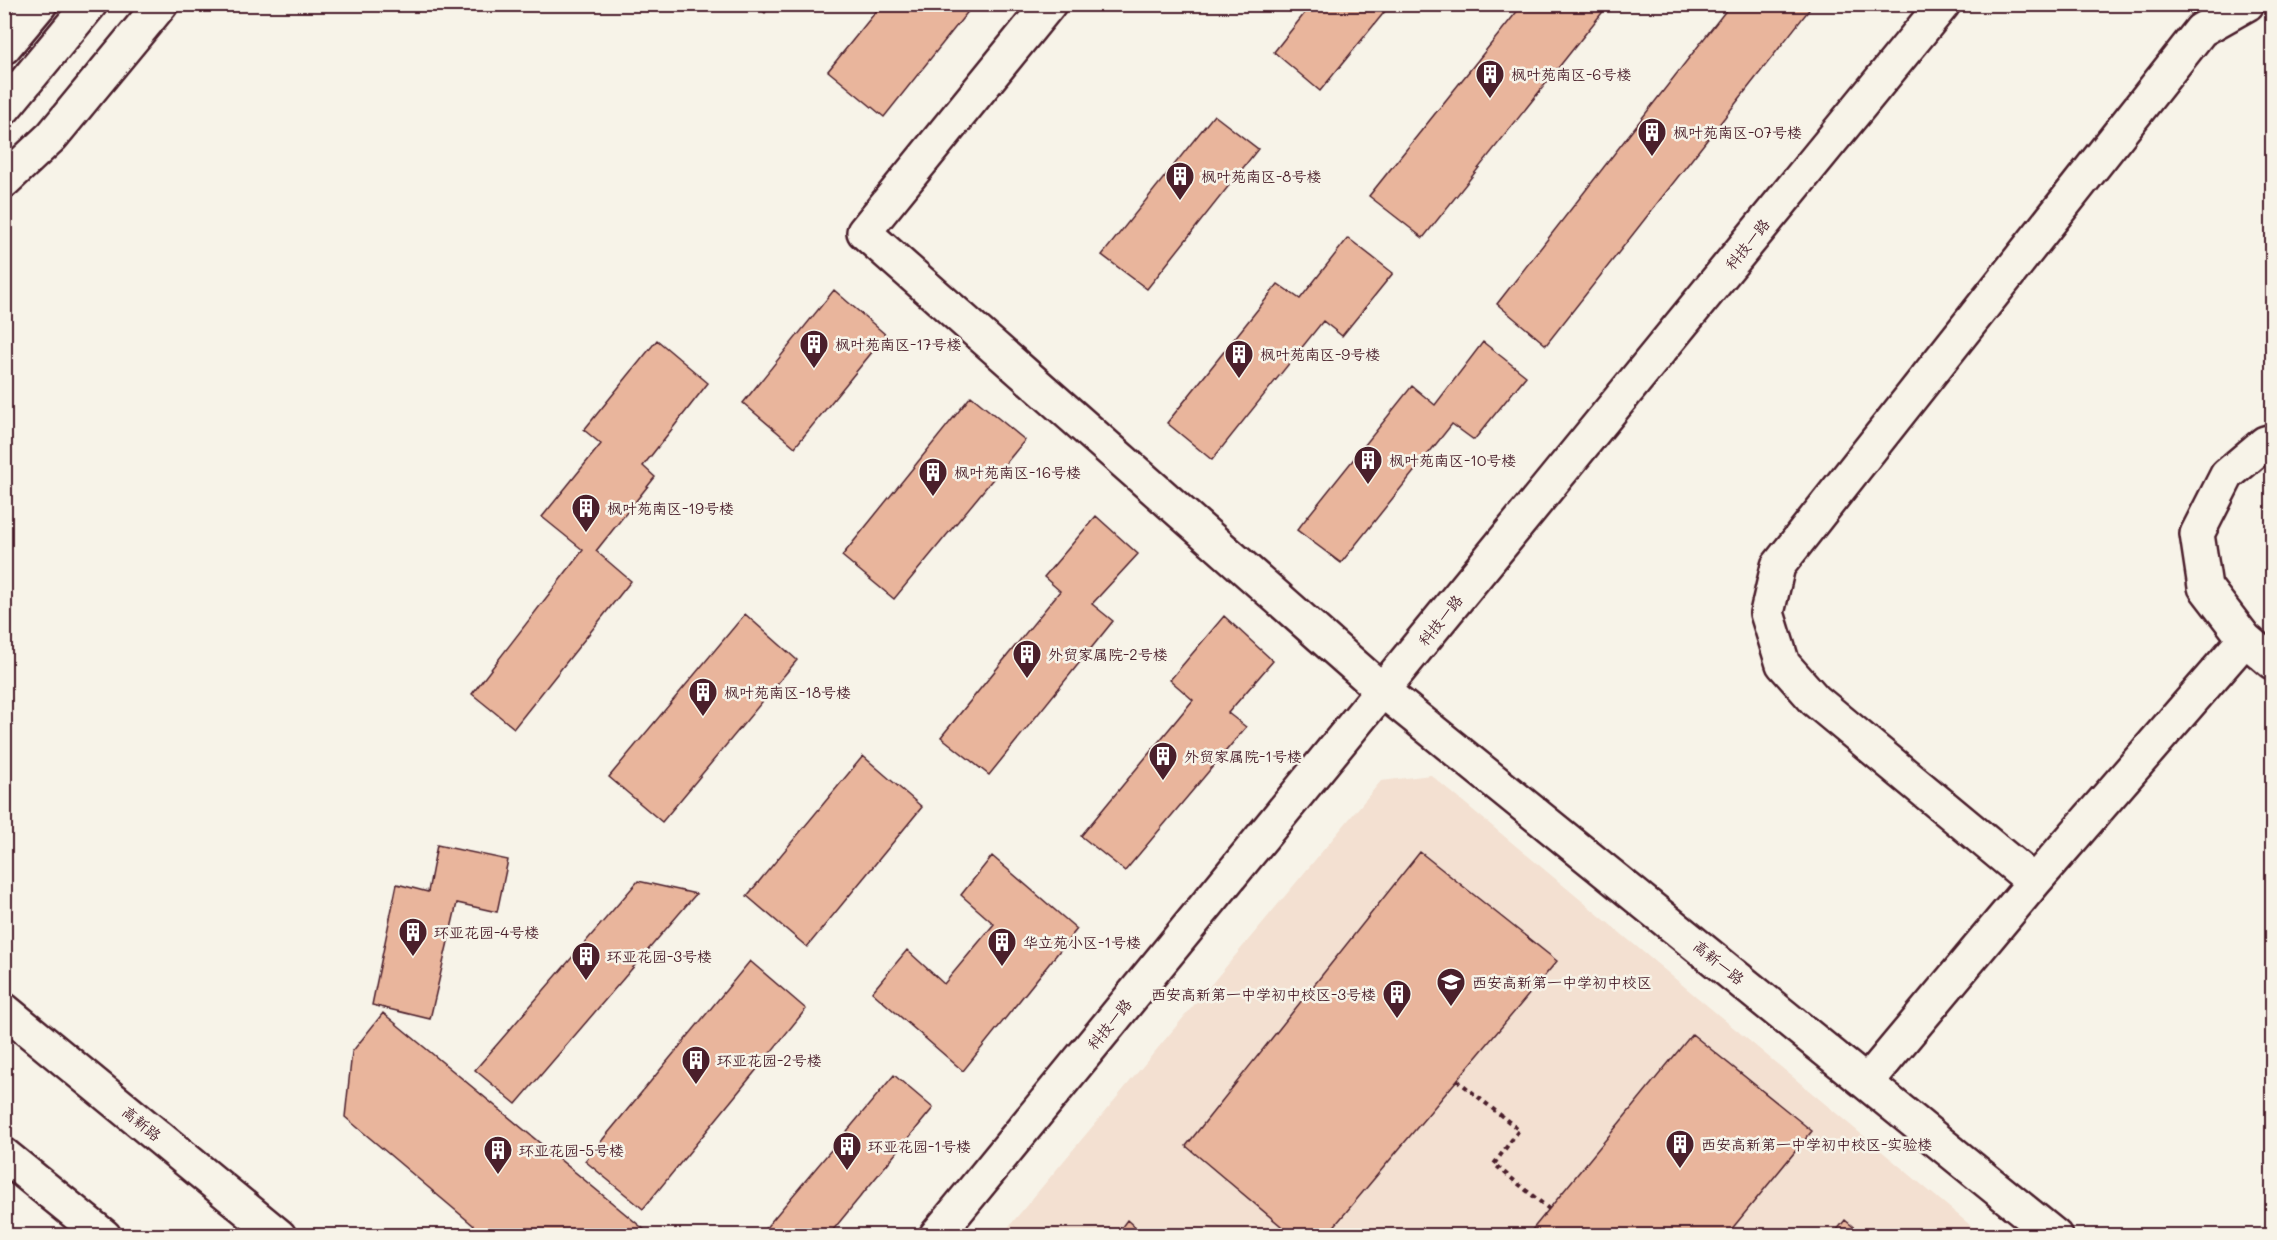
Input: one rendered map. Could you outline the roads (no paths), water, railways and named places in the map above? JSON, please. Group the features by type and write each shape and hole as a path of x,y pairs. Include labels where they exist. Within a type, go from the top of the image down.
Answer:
{"street":[{"path":"4,47 40,4"},
{"path":"4,108 90,4"},
{"path":"4,182 52,136 161,4"},
{"name":"高新一路","path":"1049,4 864,232 1382,690 2055,1236"},
{"name":"科技一路","path":"936,1236 1943,4"},
{"path":"2034,882 1815,700 1782,664 1767,613 1778,566 2201,30 2247,4"},
{"path":"2272,441 2265,443 2227,475 2197,534 2205,587 2245,639 2272,662"},
{"path":"1867,1082 2034,882 2245,639"},
{"name":"高新路","path":"4,1010 279,1236"},
{"path":"4,1155 104,1236"}],"place":[{"name":"枫叶苑南区-6号楼","path":"1490,100"},
{"name":"枫叶苑南区-07号楼","path":"1652,158"},
{"name":"枫叶苑南区-8号楼","path":"1180,202"},
{"name":"枫叶苑南区-17号楼","path":"814,370"},
{"name":"枫叶苑南区-9号楼","path":"1239,380"},
{"name":"枫叶苑南区-10号楼","path":"1368,486"},
{"name":"枫叶苑南区-16号楼","path":"933,498"},
{"name":"枫叶苑南区-19号楼","path":"586,534"},
{"name":"外贸家属院-2号楼","path":"1027,680"},
{"name":"枫叶苑南区-18号楼","path":"703,718"},
{"name":"外贸家属院-1号楼","path":"1163,782"},
{"name":"环亚花园-4号楼","path":"413,958"},
{"name":"华立苑小区-1号楼","path":"1002,968"},
{"name":"环亚花园-3号楼","path":"586,982"},
{"name":"西安高新第一中学初中校区","path":"1451,1008"},
{"name":"西安高新第一中学初中校区-3号楼","path":"1397,1020"},
{"name":"环亚花园-2号楼","path":"696,1086"},
{"name":"西安高新第一中学初中校区-实验楼","path":"1680,1170"},
{"name":"环亚花园-1号楼","path":"847,1172"},
{"name":"环亚花园-5号楼","path":"498,1176"}]}
